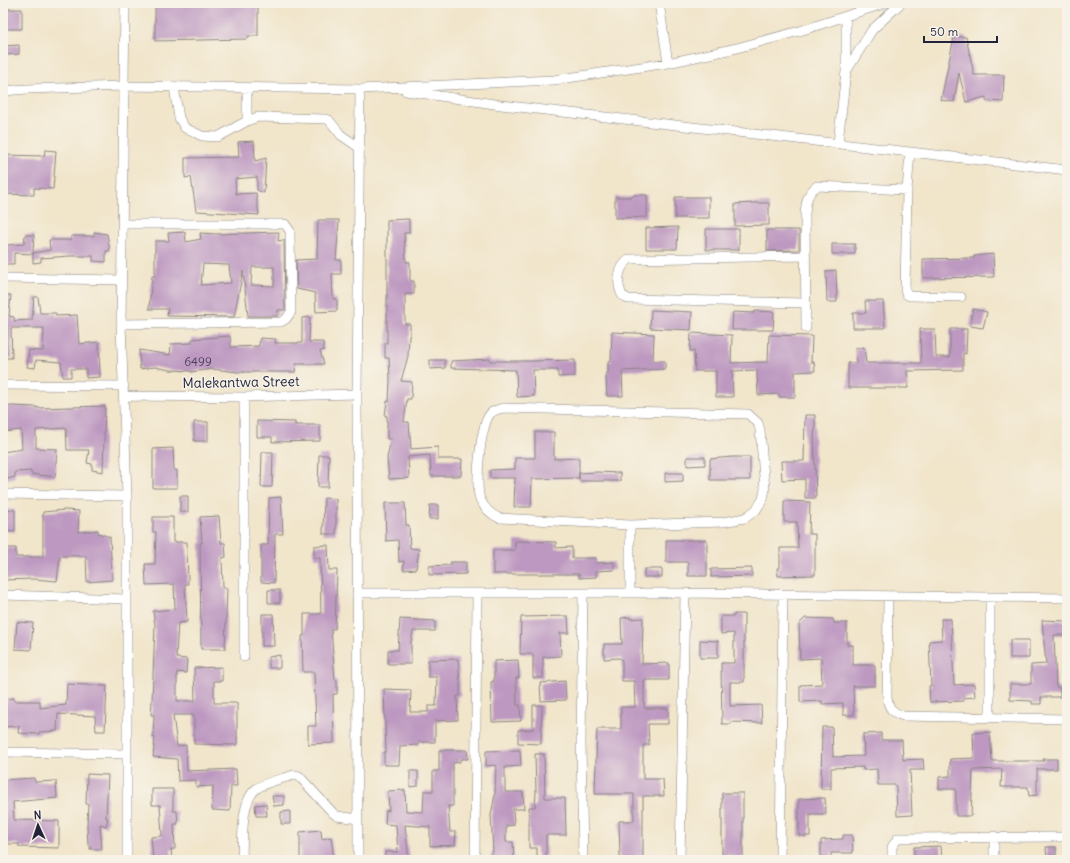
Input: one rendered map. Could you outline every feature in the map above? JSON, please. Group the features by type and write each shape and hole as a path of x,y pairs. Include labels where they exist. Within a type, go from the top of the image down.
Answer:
{"street":[{"path":"125,3 121,324 127,496 127,860"},
{"path":"659,3 668,63"},
{"path":"3,91 123,86 360,89 554,80 668,63 737,48 886,3"},
{"path":"846,71 872,30 901,3"},
{"path":"838,143 846,71 846,16"},
{"path":"174,86 179,118 185,128 202,136 218,137 247,121 258,117 326,119 329,120 341,135 360,148"},
{"path":"247,88 247,121"},
{"path":"389,88 501,105 1067,170"},
{"path":"358,860 357,394 360,89"},
{"path":"910,152 904,272 907,295 961,297"},
{"path":"806,328 806,200 813,189 817,186 907,190"},
{"path":"121,324 281,322 286,319 291,312 290,231 285,224 123,224"},
{"path":"806,256 630,259 623,262 620,269 619,283 622,295 628,299 806,303"},
{"path":"3,278 121,280"},
{"path":"3,385 124,386"},
{"name":"Malekantwa Street","path":"124,396 244,397 357,394"},
{"path":"244,397 244,657"},
{"path":"503,408 739,412 748,414 758,423 765,489 763,499 756,510 745,518 723,522 630,525 499,518 490,513 480,498 478,487 481,443 486,420 492,412 503,408"},
{"path":"3,494 127,496"},
{"path":"630,525 630,593"},
{"path":"357,593 685,593 888,597 1067,598"},
{"path":"680,860 685,593"},
{"path":"475,860 477,594"},
{"path":"583,594 581,742 583,860"},
{"path":"3,595 126,599"},
{"path":"780,860 783,595"},
{"path":"888,597 887,698 889,708 894,713 903,716 1067,720"},
{"path":"990,598 990,718"},
{"path":"3,752 126,754"},
{"path":"242,860 244,812 252,792 259,787 294,775 300,776 337,816 358,819"},
{"path":"892,860 892,847 898,838 994,836 1067,837"},
{"path":"994,836 994,860"}],"building":[{"path":"155,3 258,4 258,36 248,36 248,39 155,41"},
{"path":"22,9 22,29 3,29 3,10"},
{"path":"954,37 966,37 974,75 1004,75 1003,102 986,101 986,97 966,102 959,73 954,102 941,100"},
{"path":"19,45 19,54 3,55 3,46"},
{"path":"254,141 255,161 266,158 264,193 257,190 257,177 235,179 236,194 256,193 259,215 196,211 191,177 185,178 185,158 239,157 238,142"},
{"path":"45,150 56,151 53,189 34,188 34,195 3,194 3,155 44,156"},
{"path":"632,195 647,195 647,217 615,218 615,197 632,197"},
{"path":"675,197 709,197 709,218 675,218"},
{"path":"769,203 769,225 735,226 735,204"},
{"path":"409,219 409,233 404,233 406,262 410,262 410,281 414,281 414,294 405,294 405,324 410,324 410,336 408,356 401,381 412,382 411,399 407,399 404,422 409,422 411,449 438,447 438,459 462,459 461,476 431,476 430,455 408,457 409,478 389,479 387,458 391,439 387,439 387,416 385,416 387,401 389,402 390,379 389,358 385,358 385,343 387,343 387,220"},
{"path":"318,220 339,220 336,260 341,260 341,274 332,274 333,299 337,299 337,311 316,312 315,293 297,289 296,260 317,259"},
{"path":"678,227 677,249 646,249 646,228"},
{"path":"706,229 739,229 739,250 706,250"},
{"path":"767,230 799,230 799,250 767,251"},
{"path":"94,232 107,234 110,251 106,251 106,262 93,261 93,256 70,256 41,258 41,262 33,263 33,253 50,250 49,240 71,240 71,236 94,236"},
{"path":"185,232 186,242 201,239 200,233 216,234 279,232 278,241 284,240 285,310 278,310 277,316 248,316 243,271 234,317 167,316 168,309 149,309 152,276 155,276 155,241 169,241 168,233","holes":["203,264 229,265 231,283 201,285","252,267 274,267 274,286 251,285"]},
{"path":"25,235 34,235 33,254 14,253 14,264 5,264 5,245 24,244"},
{"path":"832,244 855,244 855,254 832,254"},
{"path":"993,254 994,277 923,278 923,259 974,258 974,256"},
{"path":"836,270 837,302 827,302 826,271"},
{"path":"3,295 11,295 9,316 14,317 14,321 32,320 34,297 38,297 40,313 56,313 56,316 77,315 79,344 99,342 100,377 86,378 86,369 71,369 71,377 63,377 61,362 36,360 35,368 27,367 29,350 43,351 44,328 11,328 12,358 3,358"},
{"path":"865,301 883,301 885,328 853,328 853,313 866,313"},
{"path":"973,309 987,312 983,328 970,326"},
{"path":"651,310 692,312 691,330 650,328"},
{"path":"755,311 774,312 773,330 732,330 733,312 754,313"},
{"path":"310,317 309,342 323,342 324,350 320,351 324,364 296,364 295,372 238,372 212,369 191,372 155,367 140,369 139,350 170,355 171,344 192,343 192,339 230,336 231,347 259,346 260,338 276,339 275,343 302,343 302,318"},
{"path":"920,329 935,329 936,357 950,357 950,329 967,329 966,354 963,353 963,370 907,371 908,388 848,388 848,363 856,363 855,348 864,347 866,363 921,363"},
{"path":"612,332 654,334 653,361 665,361 665,369 622,371 623,396 607,396 606,374 608,373 608,362 611,361"},
{"path":"691,333 732,335 731,363 768,362 769,335 812,336 811,362 814,362 815,371 795,372 795,397 779,397 779,394 758,395 757,370 732,371 733,397 716,397 716,371 695,371 694,351 690,351"},
{"path":"490,359 490,361 575,360 575,376 558,377 558,370 533,370 534,396 517,397 516,370 451,368 451,361"},
{"path":"430,360 445,360 445,368 430,369"},
{"path":"12,406 37,408 105,406 103,472 92,470 92,464 87,463 89,450 67,450 66,428 36,430 36,448 57,449 55,477 31,474 31,471 15,472 15,477 3,480 3,452 22,449 21,430 3,432 3,407"},
{"path":"805,415 815,415 814,432 816,498 805,498 805,479 782,480 781,461 804,461"},
{"path":"257,421 295,422 295,425 320,425 320,441 272,442 272,437 257,437"},
{"path":"194,422 208,422 208,441 194,441"},
{"path":"535,432 554,432 554,459 579,458 579,478 532,479 531,507 514,507 515,478 490,478 490,470 515,469 515,458 535,458"},
{"path":"173,448 174,470 177,470 177,488 153,488 153,449"},
{"path":"262,452 273,452 272,487 261,487"},
{"path":"319,455 329,455 328,487 318,487"},
{"path":"687,457 705,457 705,465 687,466"},
{"path":"750,457 750,480 710,480 710,459"},
{"path":"579,473 620,473 620,481 579,481"},
{"path":"665,473 683,473 683,481 665,482"},
{"path":"180,496 188,496 188,512 180,512"},
{"path":"281,497 283,534 275,534 274,583 261,582 261,545 268,545 269,498"},
{"path":"324,498 336,499 336,534 323,534"},
{"path":"784,501 810,502 809,534 815,534 815,575 778,576 777,568 780,568 780,548 798,548 797,522 784,522"},
{"path":"385,503 405,503 406,525 409,525 410,548 419,549 416,569 403,570 404,561 399,562 398,540 386,541"},
{"path":"430,505 438,505 438,519 429,519"},
{"path":"3,509 15,510 15,532 3,531"},
{"path":"65,510 79,511 78,532 98,530 98,533 110,537 112,580 87,582 86,556 60,556 57,581 34,579 3,580 3,548 16,548 16,557 43,557 43,512"},
{"path":"219,516 221,543 225,543 226,557 222,558 223,588 227,588 225,649 201,649 200,543 202,543 200,517"},
{"path":"153,517 173,517 173,542 187,542 188,584 185,584 187,622 178,623 176,655 177,658 187,659 186,673 177,672 177,701 195,701 194,668 222,667 222,681 214,681 214,703 237,703 237,745 194,744 194,715 173,715 177,746 186,745 187,771 236,769 237,786 231,786 230,811 212,810 213,786 196,787 196,780 178,781 177,759 153,757 155,737 153,737 154,715 151,715 155,625 153,611 175,609 174,584 146,585 145,564 155,564 156,532 153,532"},
{"path":"666,540 707,540 707,576 688,576 688,562 666,562"},
{"path":"515,541 556,542 556,548 572,547 572,558 596,558 596,563 614,562 614,570 596,571 596,577 579,578 579,574 493,574 493,550 515,550"},
{"path":"328,545 329,570 337,570 335,629 331,629 335,680 337,680 337,694 333,694 334,743 308,744 308,726 316,726 314,672 303,672 302,636 304,636 304,614 321,614 320,558 314,558 314,546"},
{"path":"450,562 466,562 466,574 429,575 429,566 450,565"},
{"path":"752,568 752,576 711,577 711,569"},
{"path":"644,569 662,569 662,577 644,577"},
{"path":"268,590 280,590 280,603 268,603"},
{"path":"262,614 273,614 274,646 262,646"},
{"path":"734,614 744,614 744,682 730,682 730,706 761,705 762,723 731,722 731,724 722,724 721,663 734,663 734,633 721,634 721,616 734,616"},
{"path":"568,616 569,633 560,633 561,656 543,657 543,678 533,678 533,654 520,654 521,617"},
{"path":"630,617 630,619 643,618 642,664 669,663 669,680 644,680 644,708 668,708 668,724 648,724 649,745 643,745 643,779 663,779 664,796 643,796 643,860 634,860 634,858 620,858 619,821 634,821 634,794 595,794 597,729 621,729 621,707 635,707 634,681 622,681 622,660 620,658 604,659 604,644 622,644 621,618"},
{"path":"805,618 833,619 834,623 847,623 847,645 853,645 853,665 875,665 875,686 853,686 854,715 843,715 843,703 822,704 822,701 800,702 800,685 822,684 821,658 800,659 799,624"},
{"path":"400,619 435,621 435,631 413,631 411,642 411,664 388,664 388,650 398,650"},
{"path":"941,619 951,619 954,685 974,684 975,697 964,698 964,701 930,702 929,686 931,686 929,641 942,640"},
{"path":"1042,620 1067,621 1067,635 1054,635 1056,687 1060,688 1060,697 1041,697 1041,704 1032,704 1032,701 1010,700 1010,684 1031,684 1031,665 1046,664"},
{"path":"17,622 33,623 31,650 15,649"},
{"path":"700,640 718,641 718,658 700,658"},
{"path":"1010,640 1029,640 1029,658 1010,658"},
{"path":"280,655 280,668 269,668 269,657"},
{"path":"458,659 460,696 457,696 458,720 435,721 435,742 419,742 419,745 400,746 399,765 384,765 384,752 386,752 384,689 411,690 410,712 428,712 428,706 436,706 437,677 428,677 428,660"},
{"path":"518,660 519,678 516,678 517,705 520,705 521,721 492,722 491,682 494,681 494,661"},
{"path":"565,681 566,700 541,701 540,683"},
{"path":"67,684 107,686 105,731 96,731 95,716 58,714 57,731 39,732 39,734 18,733 19,726 3,727 3,699 14,698 14,701 40,701 40,708 66,705"},
{"path":"533,705 542,705 541,744 518,743 518,730 533,729"},
{"path":"822,727 832,727 833,757 864,756 863,734 881,733 881,740 902,740 903,760 923,759 924,770 910,770 912,815 897,816 896,787 895,785 878,785 877,769 863,770 863,767 831,768 831,789 821,789"},
{"path":"990,732 992,761 1044,761 1043,759 1057,759 1057,769 1037,769 1037,795 1029,796 1028,787 1001,787 1002,769 973,770 971,816 956,816 956,789 939,789 939,777 950,776 950,759 974,758 973,733"},
{"path":"439,750 467,750 468,759 460,759 460,762 453,763 453,806 448,806 450,832 456,832 455,845 430,846 430,827 405,825 409,860 385,860 385,852 398,852 396,825 385,824 386,810 389,811 388,791 405,790 406,811 423,812 424,791 433,791 433,771 439,771"},
{"path":"520,750 521,766 505,767 505,792 523,792 524,809 513,809 514,825 506,826 506,842 513,842 514,860 491,860 491,852 493,852 491,815 495,795 496,765 486,766 486,751"},
{"path":"535,754 544,754 545,798 565,798 566,835 546,835 546,860 537,860 537,848 529,848 529,807 535,807 536,792"},
{"path":"410,771 418,771 418,786 410,787"},
{"path":"87,774 108,775 106,818 108,818 106,826 100,824 102,849 90,849 90,845 88,845 88,804 86,804"},
{"path":"34,778 35,782 56,781 57,798 13,802 14,820 59,821 59,848 19,847 19,844 3,844 3,780"},
{"path":"152,789 173,789 173,811 177,811 178,824 174,824 175,849 171,849 172,860 153,860 151,837 162,836 160,805 152,805"},
{"path":"722,793 743,793 743,860 733,860 733,855 722,855"},
{"path":"272,796 284,796 284,805 274,806"},
{"path":"825,798 826,814 810,814 810,836 799,836 799,799"},
{"path":"266,804 267,816 256,816 255,805"},
{"path":"290,811 290,824 281,824 281,812"},
{"path":"321,830 322,839 331,837 334,860 300,860 300,832"},
{"path":"843,835 852,835 853,853 831,853 831,857 821,857 821,840 843,839"},
{"path":"941,846 942,860 914,860 914,847"},
{"path":"1046,847 1056,847 1056,860 1047,860"}]}
